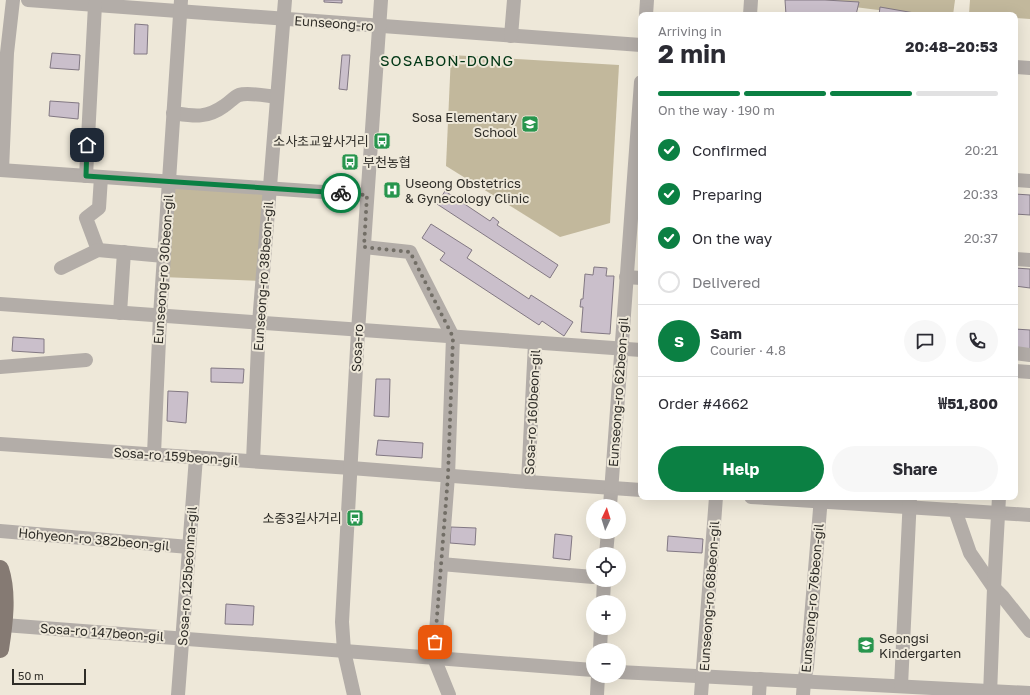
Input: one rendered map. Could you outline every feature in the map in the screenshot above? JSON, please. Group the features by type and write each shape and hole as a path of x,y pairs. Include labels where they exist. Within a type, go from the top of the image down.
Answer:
{"main road":[{"path":"0,568 3,579 4,625 0,649"}],"street":[{"path":"13,0 7,53 1,170 367,195"},
{"name":"Eunseong-ro","path":"28,0 95,5 180,6 284,19 638,45"},
{"name":"Eunseong-ro 38beon-gil","path":"253,461 259,323 285,0"},
{"name":"Sosa-ro","path":"354,695 344,651 342,622 358,330 381,0"},
{"path":"511,36 514,0"},
{"path":"646,12 647,0"},
{"path":"750,12 751,0"},
{"path":"86,176 95,5"},
{"name":"Eunseong-ro 30beon-gil","path":"154,454 160,316 180,6"},
{"path":"173,113 197,116 206,115 223,108 239,95 245,94 277,97"},
{"name":"Eunseong-ro 62beon-gil","path":"611,499 626,277 636,198 638,152"},
{"path":"98,250 86,218 99,208 101,177"},
{"path":"1018,180 1030,181"},
{"path":"364,247 410,252 453,337 448,476 434,658 449,695"},
{"path":"61,268 98,250 164,256"},
{"path":"120,313 124,252"},
{"path":"1018,259 1030,260"},
{"path":"626,277 638,278"},
{"path":"0,304 638,350"},
{"name":"Sosa-ro 160beon-gil","path":"528,482 535,343"},
{"path":"1018,353 1030,355"},
{"path":"0,368 86,360"},
{"path":"1018,371 1030,372"},
{"name":"Sosa-ro 159beon-gil","path":"0,444 351,468"},
{"name":"Sosa-ro 125beonna-gil","path":"178,695 196,457"},
{"name":"Sosa-ro 160beon-gil","path":"351,468 638,490"},
{"name":"Eunseong-ro 68beon-gil","path":"702,695 702,676 716,500"},
{"name":"Eunseong-ro 76beon-gil","path":"804,688 821,500"},
{"path":"850,500 909,502 998,513 1030,515"},
{"path":"990,693 999,500"},
{"path":"901,686 909,502"},
{"path":"945,506 970,553 994,588 1030,631"},
{"name":"Hohyeon-ro 382beon-gil","path":"0,531 189,548"},
{"path":"441,564 586,576"},
{"name":"Sosa-ro 147beon-gil","path":"4,625 586,669"},
{"path":"626,672 760,679 804,688 901,686 937,692 1030,693"},
{"path":"759,695 760,679"},
{"path":"597,695 598,683"}],"shaded area":[{"path":"799,0 955,0 953,12 894,12"},
{"path":"970,0 1030,0 1030,19 1018,18 1018,12 969,12"},
{"path":"451,55 619,65 610,223 560,237 446,166"},
{"path":"169,181 269,188 262,281 162,277"}],"building":[{"path":"324,0 342,0 342,3 324,2"},
{"path":"785,0 859,2 857,12 786,12"},
{"path":"880,7 909,12 879,12"},
{"path":"135,24 148,25 147,54 134,54"},
{"path":"52,53 80,55 79,70 50,68"},
{"path":"342,55 350,55 347,90 339,89"},
{"path":"50,101 79,103 78,119 49,116"},
{"path":"445,191 490,221 493,217 499,222 497,225 558,265 550,278 437,204"},
{"path":"1018,194 1030,195 1030,215 1018,214"},
{"path":"431,224 472,250 467,258 529,299 531,295 573,322 564,336 542,321 539,325 440,260 445,253 422,238"},
{"path":"594,267 607,268 606,276 614,276 610,334 581,332 583,307 580,307 581,299 583,299 585,274 593,275"},
{"path":"1018,268 1030,269 1030,288 1018,286"},
{"path":"1018,329 1030,330 1030,349 1018,348"},
{"path":"13,337 44,339 44,353 12,351"},
{"path":"211,368 244,369 243,383 211,382"},
{"path":"376,379 390,379 389,417 374,416"},
{"path":"168,391 188,392 186,423 167,421"},
{"path":"378,440 423,443 422,458 376,455"},
{"path":"451,527 476,528 475,545 450,543"},
{"path":"555,534 572,536 570,560 553,558"},
{"path":"668,536 703,539 702,553 667,551"},
{"path":"226,604 254,606 253,625 225,624"}],"way so far":[{"path":"341,193 367,195 364,247 410,252 453,337 448,476 435,642"}],"place":[{"name":"Sosa Elementary School","path":"530,124"},
{"name":"소사초교앞사거리","path":"382,141"},
{"name":"부천농협","path":"350,162"},
{"name":"Useong Obstetrics & Gynecology Clinic","path":"392,190"},
{"name":"소중3길사거리","path":"355,518"},
{"name":"Seongsi Kindergarten","path":"866,645"}],"district":[{"name":"SOSABON-DONG","path":"447,60"}],"route":[{"path":"87,145 86,176 341,193"}]}
